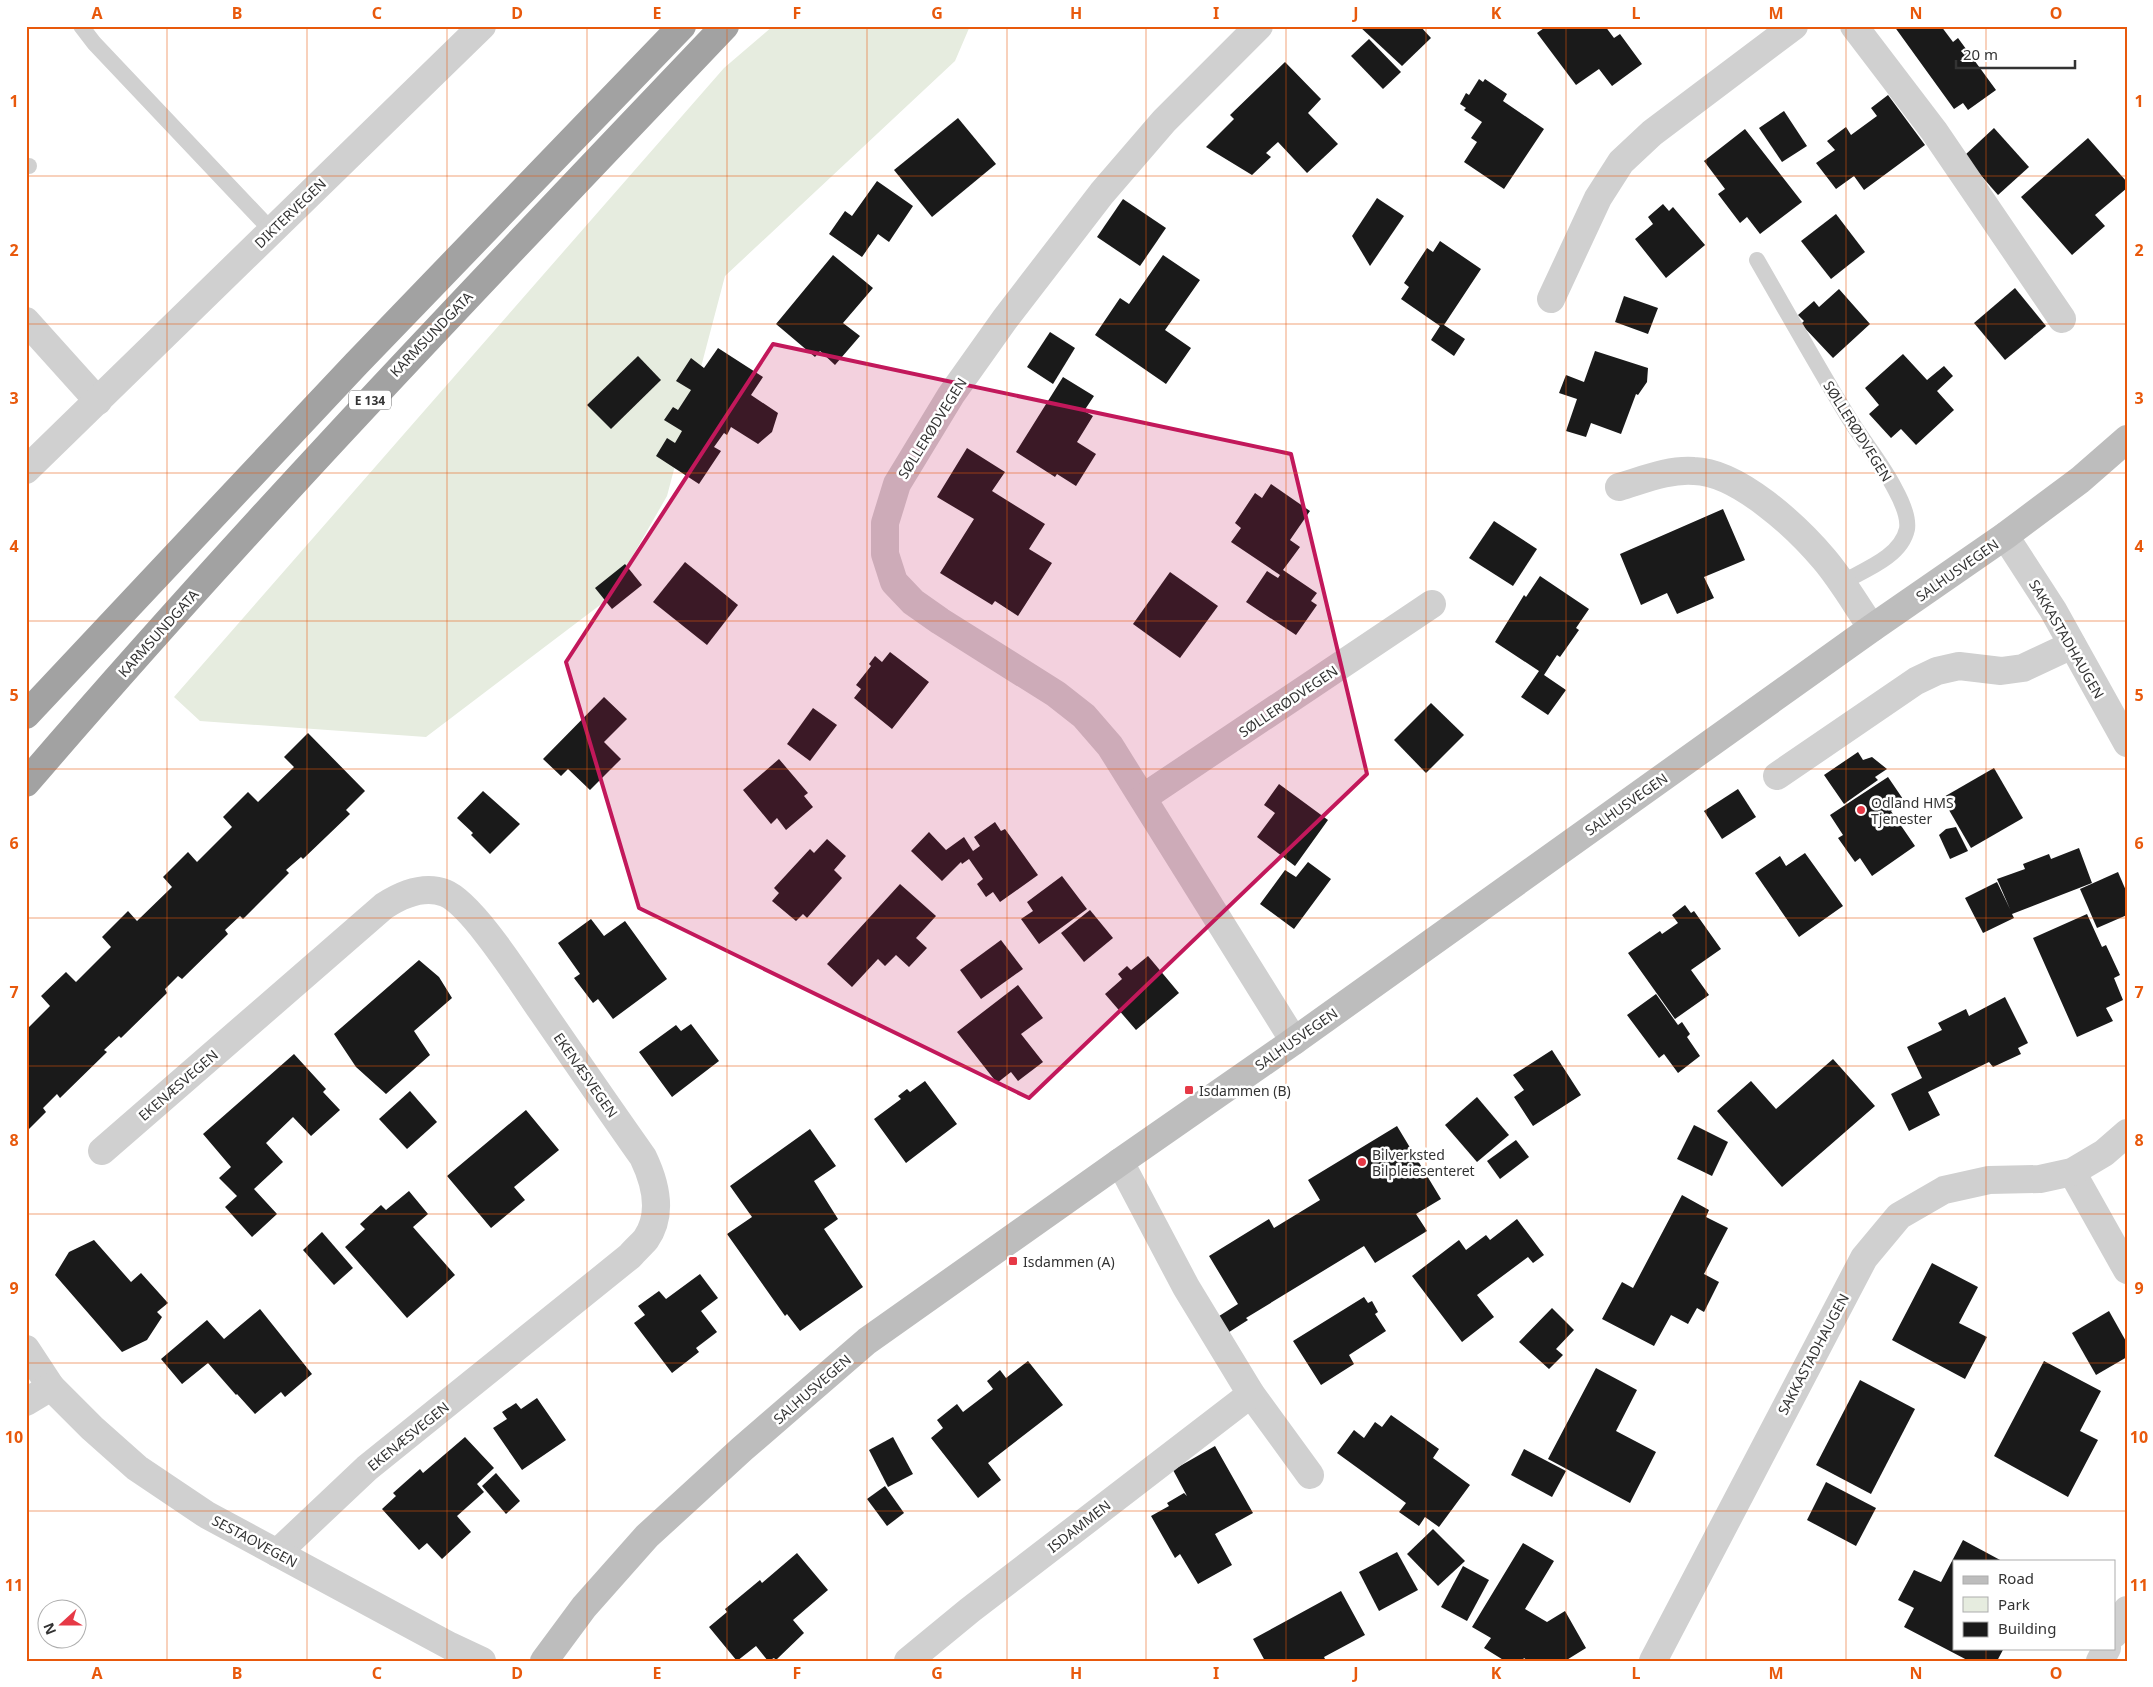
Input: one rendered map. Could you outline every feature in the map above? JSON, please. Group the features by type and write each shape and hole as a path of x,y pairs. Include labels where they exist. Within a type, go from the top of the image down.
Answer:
{"highway":[{"name":"E 134","path":"26,715 363,357 682,26"},
{"name":"KARMSUNDGATA","path":"26,783 133,660 384,384 725,26"}],"main road":[{"name":"SALHUSVEGEN","path":"544,1661 584,1608 647,1536 742,1449 867,1342 1294,1041 1872,628 2006,536 2080,480 2127,439"}],"street":[{"name":"DIKTERVEGEN","path":"26,470 482,26"},
{"name":"SØLLERØDVEGEN","path":"1259,26 1164,121 1102,193 1005,319 962,379 897,484 885,523 885,554 894,582 913,602 1056,694 1084,716 1110,746 1144,797 1294,1041"},
{"path":"1551,299 1598,198 1621,162 1652,133 1794,26"},
{"path":"1854,26 1934,131 2062,320"},
{"path":"26,321 98,400"},
{"path":"1619,487 1667,473 1692,470 1712,473 1737,484 1778,513 1824,559 1872,628"},
{"name":"SAKKASTADHAUGEN","path":"2006,536 2053,610 2127,743"},
{"name":"SØLLERØDVEGEN","path":"1144,797 1432,604"},
{"path":"1777,776 1916,681 1937,670 1959,666 2001,671 2023,668 2072,645"},
{"name":"EKENÆSVEGEN","path":"102,1151 384,906 401,894 421,891 444,892 461,903 503,956 643,1157 653,1178 656,1198 654,1221 646,1238 630,1256 367,1468 277,1554"},
{"name":"SAKKASTADHAUGEN","path":"1653,1661 1864,1258 1899,1216 1944,1190 1989,1180 2040,1179 2072,1172 2104,1153 2127,1133"},
{"path":"1120,1162 1186,1286 1251,1394 1310,1476"},
{"path":"2072,1172 2127,1270"},
{"name":"SESTAOVEGEN","path":"26,1349 51,1387 92,1428 137,1468 207,1515 277,1554 482,1661"},
{"path":"26,1402 51,1387"},
{"name":"ISDAMMEN","path":"908,1661 970,1610 1251,1394"},
{"path":"2116,1630 2127,1610"}],"lane":[{"path":"82,26 94,43 272,231"},
{"name":"SØLLERØDVEGEN","path":"1758,260 1803,341 1848,417 1894,486 1904,507 1907,528 1900,543 1889,556 1841,583"}],"highlighted area":[{"path":"773,344 1291,454 1367,774 1029,1098 639,908 566,662"}],"green space":[{"path":"773,26 970,26 955,61 725,276 667,496 608,599 426,737 200,721 174,697 724,68"}],"building":[{"path":"1359,26 1420,26 1431,38 1402,66"},
{"path":"1547,26 1605,26 1614,38 1620,34 1642,64 1612,86 1599,69 1576,85 1537,33"},
{"path":"1894,26 1941,26 1953,42 1958,38 1996,90 1968,110 1963,103 1954,109"},
{"path":"1369,39 1401,72 1383,89 1351,56"},
{"path":"1285,62 1321,99 1308,113 1338,144 1307,173 1278,142 1266,153 1271,157 1252,175 1206,147 1234,119 1230,115"},
{"path":"1479,79 1483,82 1485,79 1507,94 1503,101 1544,129 1504,189 1464,162 1477,142 1471,138 1482,122 1464,110 1466,108 1460,104 1466,93 1469,95"},
{"path":"1888,95 1925,145 1864,190 1854,176 1836,189 1816,163 1835,150 1827,141 1846,127 1851,135 1877,116 1871,108"},
{"path":"1784,111 1807,146 1782,162 1759,128"},
{"path":"958,118 996,164 932,217 894,170"},
{"path":"1994,128 2029,167 1998,195 1964,156"},
{"path":"1745,129 1802,202 1760,234 1747,217 1740,223 1718,194 1725,189 1704,161"},
{"path":"2088,138 2127,182 2127,188 2095,215 2105,226 2072,255 2021,197"},
{"path":"877,181 913,206 889,242 878,234 862,257 829,234 845,211 852,216"},
{"path":"1377,198 1404,216 1370,266 1352,236"},
{"path":"1123,199 1166,228 1140,266 1097,237"},
{"path":"1663,204 1669,211 1673,207 1705,245 1666,278 1635,239 1653,224 1648,217"},
{"path":"1836,214 1865,252 1831,279 1801,241"},
{"path":"1440,241 1481,269 1444,325 1465,339 1454,356 1431,340 1440,326 1401,299 1409,287 1404,283 1427,248 1433,252"},
{"path":"833,255 873,288 843,323 860,336 835,365 820,351 815,357 776,324"},
{"path":"1163,255 1200,280 1165,330 1191,348 1166,384 1095,335 1120,298 1129,304"},
{"path":"2015,288 2046,326 2005,360 1974,323"},
{"path":"1839,289 1870,324 1833,358 1801,324 1804,321 1798,315 1814,301 1819,307"},
{"path":"1624,296 1658,308 1648,334 1615,322"},
{"path":"1050,332 1075,348 1053,384 1027,367"},
{"path":"718,348 763,377 751,395 778,413 772,432 758,444 731,427 727,435 724,433 714,447 721,451 699,484 656,456 667,438 675,443 682,431 664,420 673,407 678,410 691,390 676,381 691,358 704,368"},
{"path":"1595,351 1648,368 1647,382 1638,395 1636,394 1621,434 1591,423 1586,437 1566,431 1577,399 1559,393 1566,375 1584,382"},
{"path":"1903,354 1927,380 1944,366 1953,376 1937,391 1954,410 1916,445 1901,429 1891,438 1869,414 1879,405 1865,388"},
{"path":"638,356 661,380 611,429 587,405"},
{"path":"1063,377 1094,396 1084,411 1093,416 1077,442 1096,454 1076,486 1057,474 1055,477 1016,452"},
{"path":"967,448 1005,472 992,491 1045,524 1029,549 1052,563 1018,616 995,601 992,605 940,573 974,519 937,497"},
{"path":"1271,484 1310,511 1290,540 1300,547 1283,570 1317,593 1311,601 1317,605 1296,635 1246,602 1267,571 1278,578 1280,575 1231,542 1241,528 1235,523 1255,493 1262,498"},
{"path":"1723,509 1745,560 1704,577 1714,598 1677,614 1667,593 1641,605 1620,554"},
{"path":"1494,521 1537,549 1513,586 1469,558"},
{"path":"685,562 738,605 707,645 653,602"},
{"path":"625,564 642,585 612,609 595,588"},
{"path":"1170,572 1218,606 1180,658 1133,624"},
{"path":"1540,576 1589,609 1576,628 1579,630 1560,657 1557,655 1544,675 1566,690 1548,715 1521,697 1539,671 1495,642 1524,595 1526,597"},
{"path":"890,652 929,682 892,729 854,698 861,689 856,685 871,666 869,664 875,656 882,662"},
{"path":"604,697 627,719 604,742 621,759 590,790 568,769 561,776 543,759"},
{"path":"1431,703 1464,735 1426,773 1394,740"},
{"path":"813,708 837,725 810,761 787,744"},
{"path":"308,733 365,791 346,810 350,814 303,859 301,857 286,870 289,873 243,919 240,916 225,930 228,934 182,979 178,976 165,989 167,993 121,1038 119,1036 104,1050 107,1052 60,1098 57,1094 43,1108 46,1112 26,1132 26,1030 50,1006 41,996 66,972 76,982 111,947 102,937 128,911 137,921 172,887 163,877 188,852 197,862 232,827 223,817 248,792 258,802 294,767 284,757"},
{"path":"1858,752 1863,760 1872,757 1887,769 1875,777 1878,780 1844,804 1824,775"},
{"path":"779,759 808,793 804,796 813,807 786,830 777,818 771,824 743,790"},
{"path":"1994,768 2023,818 1971,848 1942,798"},
{"path":"1888,777 1905,802 1891,811 1915,846 1872,876 1860,858 1855,862 1838,838 1843,835 1830,815"},
{"path":"1279,784 1328,820 1295,866 1257,837 1275,813 1264,805"},
{"path":"1738,789 1756,817 1722,839 1704,811"},
{"path":"483,791 520,824 490,854 471,835 473,833 457,818"},
{"path":"995,822 1001,831 1005,829 1038,875 1000,902 993,892 986,897 977,884 983,879 969,859 962,864 961,862 942,881 911,851 929,832 946,850 964,837 973,851 980,846 974,837"},
{"path":"1956,827 1968,851 1950,859 1939,835 1946,829"},
{"path":"827,839 846,856 834,870 842,878 807,918 803,914 796,921 772,901 779,893 774,888 810,849 814,853"},
{"path":"2079,848 2092,883 2012,914 2014,918 1983,933 1965,898 1997,882 2010,909 1997,879 2025,869 2023,864 2049,854 2051,859"},
{"path":"1805,853 1843,906 1799,937 1755,873 1780,856 1786,866"},
{"path":"1308,862 1331,879 1294,929 1260,904 1285,870 1296,877"},
{"path":"2118,872 2127,893 2127,915 2097,928 2080,889"},
{"path":"1062,876 1087,909 1039,944 1021,919 1033,911 1027,902"},
{"path":"900,884 936,916 916,938 927,948 909,967 896,955 885,966 878,959 852,987 827,964"},
{"path":"1685,905 1691,913 1694,911 1721,949 1691,970 1709,995 1675,1019 1628,953 1660,931 1662,934 1678,923 1672,915"},
{"path":"1090,910 1113,938 1084,962 1061,933"},
{"path":"2087,914 2102,947 2106,945 2120,975 2114,978 2123,1000 2106,1008 2113,1021 2077,1037 2033,938"},
{"path":"591,919 604,936 625,921 667,979 613,1019 598,999 593,1003 574,978 580,974 558,943"},
{"path":"1001,940 1023,969 981,999 960,970"},
{"path":"1148,956 1179,993 1136,1030 1105,994 1122,979 1118,974 1127,966 1131,970"},
{"path":"419,960 439,977 452,998 414,1031 430,1055 386,1094 356,1067 334,1034"},
{"path":"1018,985 1043,1018 1021,1034 1043,1062 1018,1081 1011,1072 997,1083 957,1032"},
{"path":"1656,994 1678,1025 1682,1022 1690,1034 1687,1037 1700,1056 1678,1073 1664,1054 1659,1058 1627,1015"},
{"path":"2005,997 2028,1043 2018,1048 2021,1054 1993,1067 1989,1062 1928,1092 1940,1115 1909,1131 1891,1094 1922,1078 1907,1047 1942,1030 1938,1023 1966,1009 1969,1016"},
{"path":"691,1024 719,1061 672,1097 639,1052 676,1025 681,1031"},
{"path":"1552,1050 1581,1095 1533,1126 1514,1097 1524,1090 1513,1075"},
{"path":"294,1054 326,1089 323,1092 340,1110 311,1136 293,1117 266,1143 283,1162 254,1189 277,1214 252,1237 225,1207 237,1196 219,1178 231,1167 203,1134"},
{"path":"1833,1059 1875,1106 1782,1187 1717,1111 1751,1081 1776,1109"},
{"path":"925,1081 957,1124 906,1163 874,1119 901,1099 898,1096 907,1089 910,1092"},
{"path":"410,1091 437,1122 407,1149 379,1119"},
{"path":"1477,1097 1509,1135 1477,1162 1445,1125"},
{"path":"526,1110 559,1150 514,1187 525,1200 491,1228 447,1176"},
{"path":"1694,1125 1728,1142 1712,1176 1677,1159"},
{"path":"1397,1126 1441,1199 1416,1214 1427,1231 1375,1263 1364,1246 1246,1318 1248,1320 1226,1334 1216,1318 1238,1304 1209,1256 1269,1219 1274,1228 1320,1200 1308,1180"},
{"path":"810,1129 836,1166 814,1181 838,1219 824,1229 863,1287 800,1331 787,1314 785,1316 727,1234 752,1217 730,1186"},
{"path":"1516,1140 1529,1157 1500,1179 1487,1161"},
{"path":"409,1191 428,1214 413,1227 455,1275 407,1318 345,1247 365,1229 360,1224 381,1205 386,1210"},
{"path":"1682,1195 1709,1210 1706,1217 1728,1228 1704,1274 1719,1282 1704,1312 1697,1308 1688,1324 1671,1315 1654,1346 1602,1319 1622,1282 1633,1288"},
{"path":"1517,1219 1544,1255 1533,1263 1528,1257 1477,1295 1494,1317 1462,1342 1412,1276 1459,1240 1466,1250 1486,1235 1490,1240"},
{"path":"322,1232 353,1268 334,1285 303,1250"},
{"path":"94,1240 131,1282 141,1273 168,1303 157,1312 162,1317 147,1340 122,1352 55,1275 69,1252"},
{"path":"1932,1263 1978,1287 1959,1323 1987,1337 1965,1379 1892,1340"},
{"path":"700,1274 718,1298 701,1311 717,1332 696,1348 699,1352 672,1373 634,1323 645,1315 638,1306 659,1291 666,1299"},
{"path":"1364,1297 1368,1303 1372,1301 1378,1312 1375,1314 1386,1331 1349,1355 1354,1364 1321,1385 1293,1341"},
{"path":"1552,1308 1574,1330 1556,1349 1563,1355 1549,1369 1519,1342"},
{"path":"260,1309 312,1374 285,1397 281,1392 255,1414 208,1363 182,1384 161,1359 207,1320 224,1339"},
{"path":"2109,1311 2127,1343 2127,1357 2096,1375 2072,1333"},
{"path":"1028,1361 1063,1405 988,1463 1001,1480 978,1498 931,1438 943,1428 937,1420 957,1404 963,1412 993,1389 987,1381 1000,1370 1006,1378"},
{"path":"2044,1361 2101,1391 2080,1431 2098,1440 2068,1497 1994,1456"},
{"path":"1596,1368 1637,1390 1616,1431 1656,1452 1630,1503 1548,1459"},
{"path":"1860,1380 1915,1409 1871,1494 1816,1465"},
{"path":"537,1398 566,1440 522,1470 493,1428 507,1419 502,1412 516,1403 521,1409"},
{"path":"1391,1415 1439,1449 1433,1458 1470,1485 1439,1527 1425,1517 1419,1526 1399,1512 1406,1503 1337,1453 1354,1430 1364,1438 1375,1422 1382,1427"},
{"path":"465,1437 494,1468 477,1484 484,1492 457,1516 471,1532 442,1559 427,1543 419,1550 382,1509 396,1496 393,1493 420,1469 423,1473"},
{"path":"893,1437 913,1474 888,1487 869,1450"},
{"path":"1215,1446 1253,1513 1215,1534 1232,1565 1198,1584 1180,1554 1175,1558 1151,1516 1169,1506 1167,1503 1184,1493 1187,1496 1173,1470"},
{"path":"1524,1449 1566,1471 1552,1497 1511,1475"},
{"path":"496,1473 520,1501 506,1514 482,1486"},
{"path":"1826,1482 1876,1508 1856,1546 1807,1520"},
{"path":"885,1486 904,1513 887,1526 867,1499"},
{"path":"1433,1529 1465,1561 1438,1586 1407,1554"},
{"path":"1963,1540 2000,1560 1953,1560 1953,1650 2003,1650 1997,1661 1969,1661 1904,1627 1914,1608 1898,1600 1914,1570 1941,1582"},
{"path":"1523,1543 1554,1561 1525,1609 1547,1622 1565,1611 1586,1648 1565,1661 1528,1661 1524,1658 1522,1661 1505,1661 1484,1648 1491,1638 1472,1627"},
{"path":"1397,1552 1418,1590 1379,1611 1359,1572"},
{"path":"797,1553 828,1590 793,1620 804,1633 776,1660 774,1658 768,1661 756,1646 737,1661 709,1627 727,1612 725,1609 760,1580 762,1583"},
{"path":"1463,1566 1489,1580 1467,1621 1441,1607"},
{"path":"1341,1591 1365,1635 1324,1657 1326,1661 1265,1661 1253,1639"}],"place":[{"name":"Odland HMS Tjenester","path":"1861,810"},
{"name":"Isdammen (B)","path":"1189,1090"},
{"name":"Bilverksted Bilpleiesenteret","path":"1362,1162"},
{"name":"Isdammen (A)","path":"1013,1261"}]}
